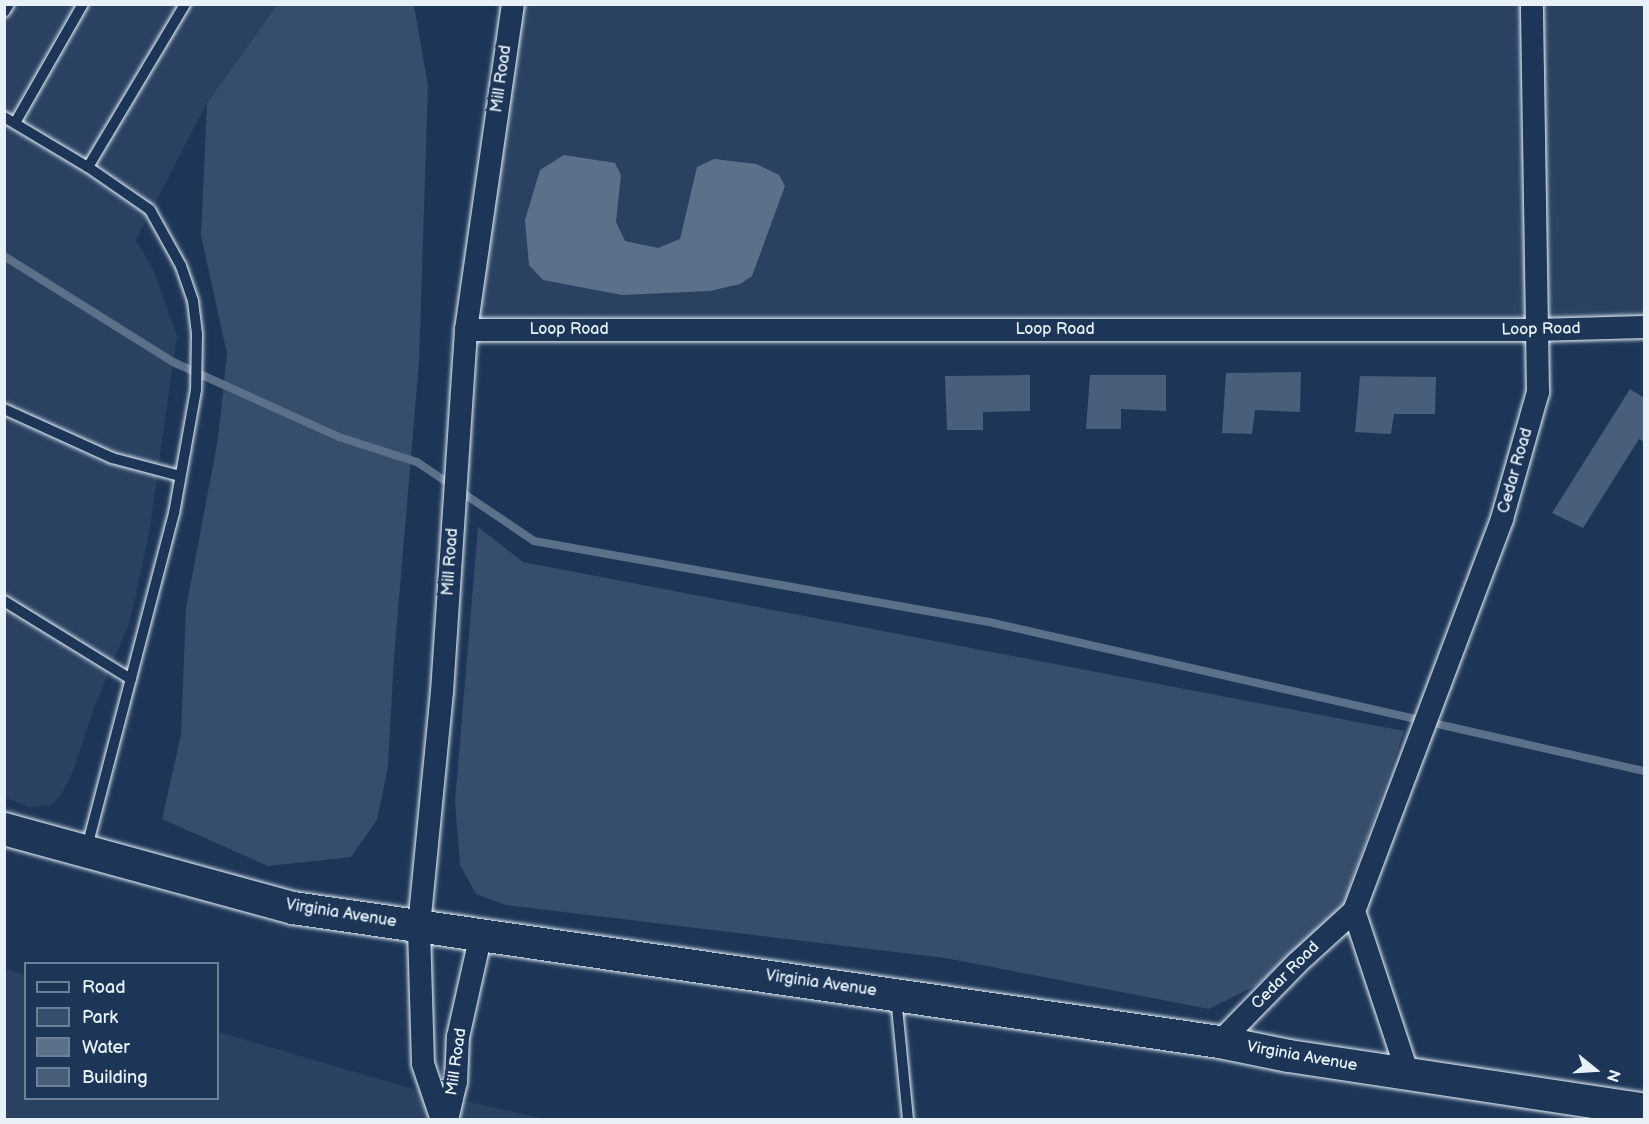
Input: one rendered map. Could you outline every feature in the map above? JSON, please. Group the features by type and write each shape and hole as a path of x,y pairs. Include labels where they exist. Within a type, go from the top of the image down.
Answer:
{"main road":[{"name":"Virginia Avenue","path":"4,829 293,908 1220,1042 1289,1056 1644,1110"}],"street":[{"name":"Mill Road","path":"442,1119 423,1064 419,926 442,692 466,330 513,4"},
{"name":"Cedar Road","path":"1220,1042 1297,963 1354,911 1502,519 1539,392 1536,330 1532,4"},
{"name":"Loop Road","path":"466,330 1536,330 1644,327"},
{"path":"1354,911 1408,1074"},
{"name":"Mill Road","path":"447,1119 456,1082 458,1037 481,934"}],"lane":[{"path":"4,12 9,4"},
{"path":"15,123 83,4"},
{"path":"88,167 185,4"},
{"path":"4,117 88,167 150,210 181,266 194,302 197,336 196,390 174,513 86,851"},
{"path":"4,410 112,458 180,476"},
{"path":"4,601 131,679"},
{"path":"895,995 908,1119"}],"shaded area":[{"path":"4,5 277,5 207,103 136,240 153,269 177,336 149,534 130,621 94,708 74,769 61,795 50,806 29,807 4,797"},
{"path":"513,5 1644,5 1644,327 466,330"},
{"path":"4,969 24,975 24,1100 219,1100 219,1032 420,1091 545,1119 5,1119"}],"green space":[{"path":"277,5 414,5 428,86 419,362 394,658 388,767 377,820 351,857 268,866 162,819 181,735 186,608 218,439 227,354 201,235 207,103"},
{"path":"478,527 523,562 1404,731 1344,904 1257,985 1209,1009 945,958 506,905 476,894 460,865 455,801"}],"water":[{"path":"564,155 615,163 621,175 616,222 625,241 658,248 680,239 697,167 714,159 756,164 779,175 785,186 752,276 740,284 710,291 622,295 543,280 529,265 525,220 540,170"}],"building":[{"path":"1301,372 1300,412 1255,410 1252,434 1222,433 1226,373"},
{"path":"1030,375 1030,411 983,412 983,430 947,430 945,376"},
{"path":"1090,375 1166,375 1166,411 1121,409 1121,429 1086,429"},
{"path":"1360,376 1436,377 1435,414 1394,414 1391,434 1355,432"},
{"path":"1630,389 1644,398 1644,442 1639,439 1583,528 1552,513"}],"waterway":[{"path":"4,256 173,362 339,437 417,462 534,541 989,622 1644,771"}]}
